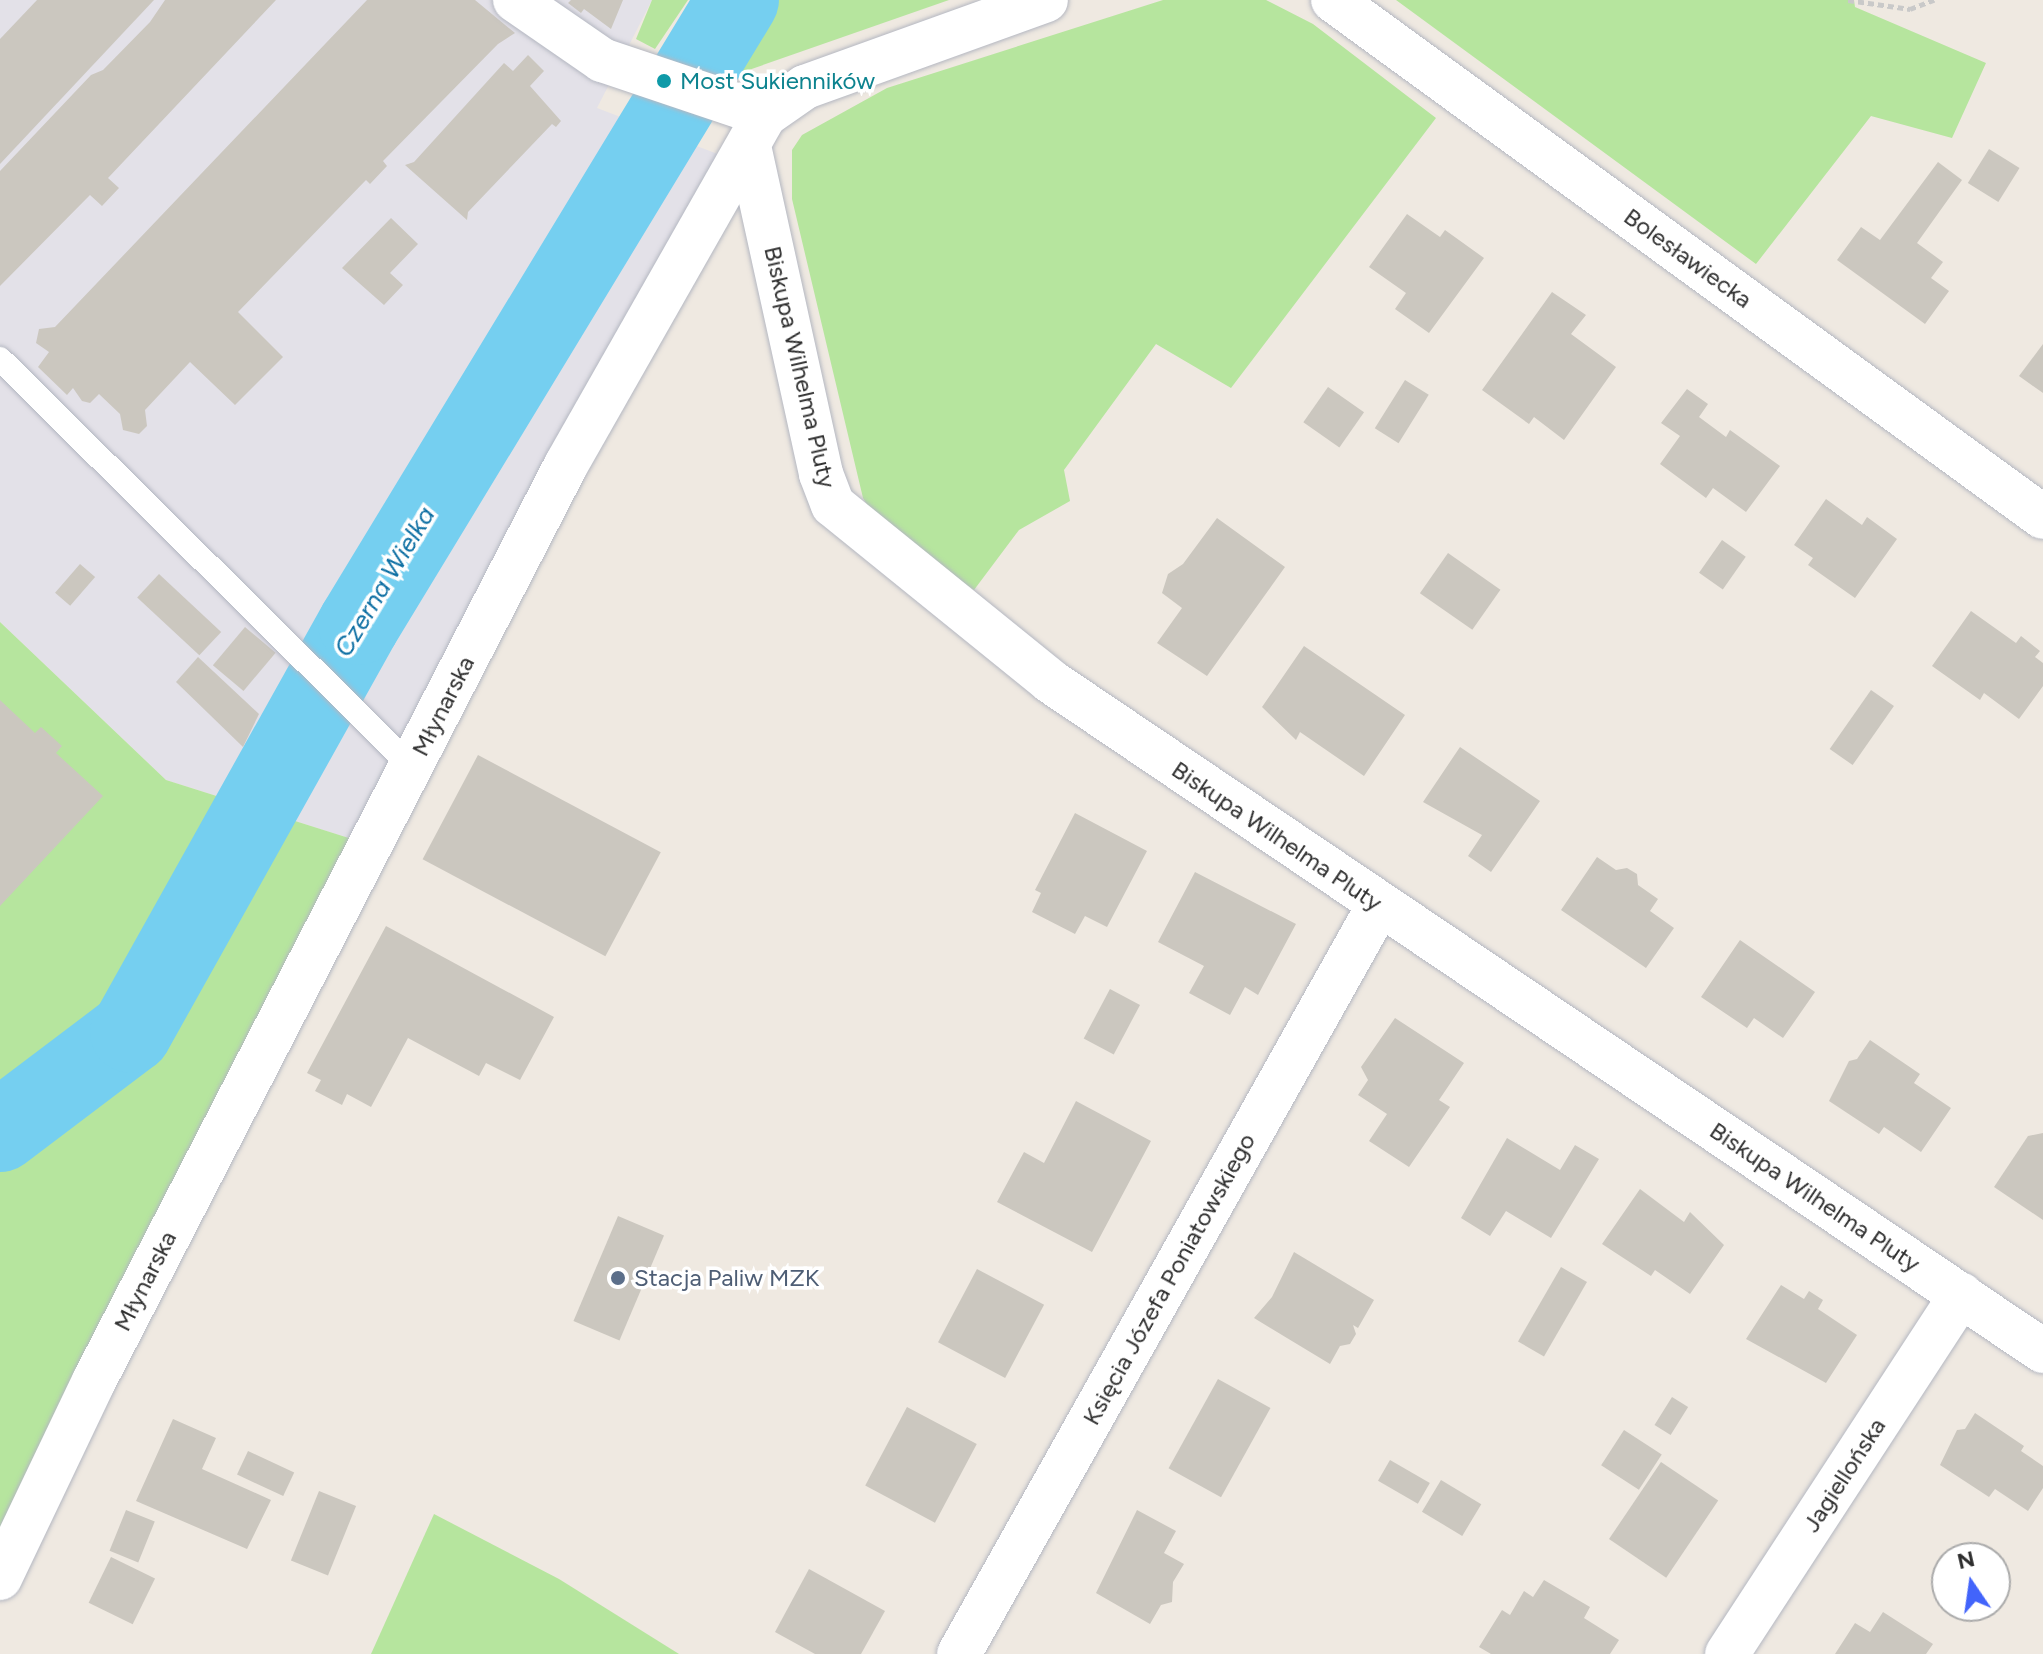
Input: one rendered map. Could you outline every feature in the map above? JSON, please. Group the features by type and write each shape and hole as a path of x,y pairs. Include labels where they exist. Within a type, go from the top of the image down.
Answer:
{"street":[{"path":"515,0 602,60 747,120"},
{"name":"Młynarska","path":"0,1578 94,1381 747,120 805,87 1046,0"},
{"name":"Bolesławiecka","path":"1333,0 2043,517"},
{"name":"Biskupa Wilhelma Pluty","path":"747,120 821,474 833,505 1050,681 2043,1351"},
{"name":"Księcia Józefa Poniatowskiego","path":"959,1654 1379,905"},
{"name":"Jagiellońska","path":"1727,1654 1961,1295"}],"lane":[{"path":"0,359 265,625 412,767"}],"path":[{"path":"1848,0 1910,9 1934,0"}],"shaded area":[{"path":"0,0 652,0 597,108 736,161 374,846 166,780 0,622"}],"green space":[{"path":"652,0 688,0 655,49 636,39"},
{"path":"764,0 949,0 743,72 741,46"},
{"path":"1163,0 1266,0 1313,24 1436,118 1231,388 1156,344 1064,470 1070,501 1019,530 974,590 880,526 863,498 792,199 792,150 802,135 887,88"},
{"path":"1396,0 1854,0 1855,7 1986,63 1952,138 1871,116 1756,264"},
{"path":"0,622 166,780 374,846 0,1589"},
{"path":"434,1514 559,1579 679,1654 371,1654"}],"building":[{"path":"37,0 154,0 0,164 0,39"},
{"path":"165,0 276,0 108,178 119,188 102,206 90,195 0,286 0,171 91,75 103,70 150,22"},
{"path":"367,0 475,0 515,33 498,44 383,161 387,166 370,184 366,180 238,312 283,357 235,405 190,362 145,410 147,426 139,434 123,430 120,414 99,394 90,403 82,401 73,388 67,395 38,367 49,352 36,343 39,329 55,327"},
{"path":"571,0 623,0 611,29 584,9 581,13 568,3"},
{"path":"528,55 544,71 530,86 561,121 556,127 552,124 468,212 467,220 405,165 414,162 504,63 513,71"},
{"path":"1989,149 2020,168 1998,202 1968,183"},
{"path":"1938,162 1962,180 1917,243 1943,262 1931,278 1949,291 1925,324 1837,260 1861,227 1880,240"},
{"path":"1407,214 1440,237 1445,230 1484,258 1429,333 1395,309 1406,293 1369,267"},
{"path":"391,218 418,244 390,273 403,285 384,305 342,268"},
{"path":"1552,292 1586,315 1571,334 1616,367 1564,440 1534,417 1529,424 1482,390"},
{"path":"2043,344 2043,393 2019,376"},
{"path":"1405,380 1429,395 1399,443 1375,428"},
{"path":"1328,387 1364,412 1339,447 1303,422"},
{"path":"1687,389 1708,404 1699,417 1726,437 1730,430 1780,466 1746,512 1713,488 1706,498 1660,464 1680,436 1661,423"},
{"path":"1826,499 1862,525 1867,517 1897,539 1855,598 1808,565 1813,558 1794,545"},
{"path":"1217,518 1285,567 1207,676 1157,643 1182,608 1162,593 1168,574 1183,564"},
{"path":"1722,540 1746,557 1723,589 1699,573"},
{"path":"1448,553 1500,590 1472,630 1420,593"},
{"path":"80,564 95,577 70,606 55,593"},
{"path":"159,574 221,632 199,655 137,597"},
{"path":"1971,611 2016,643 2021,636 2040,651 2035,657 2043,663 2043,686 2019,719 1984,693 1980,700 1932,666"},
{"path":"245,627 276,653 244,691 213,665"},
{"path":"1304,646 1405,715 1364,776 1300,732 1296,740 1262,707"},
{"path":"198,657 259,714 243,747 176,682"},
{"path":"1871,690 1894,706 1853,765 1830,749"},
{"path":"0,700 35,733 41,727 62,746 56,753 103,796 0,906"},
{"path":"1460,747 1540,801 1491,872 1468,856 1482,835 1423,802"},
{"path":"478,755 661,852 605,956 423,859"},
{"path":"1075,813 1147,851 1107,927 1085,916 1075,934 1032,912 1041,893 1035,890"},
{"path":"1597,857 1616,870 1627,868 1637,874 1638,885 1658,899 1650,911 1674,928 1646,968 1561,910"},
{"path":"1195,872 1296,924 1258,995 1245,987 1230,1015 1189,993 1204,966 1158,942"},
{"path":"386,926 554,1017 520,1080 486,1063 479,1076 408,1038 371,1107 347,1094 342,1105 315,1091 321,1080 307,1073"},
{"path":"1740,940 1815,992 1783,1038 1754,1018 1747,1028 1701,997"},
{"path":"1110,989 1140,1005 1114,1054 1084,1038"},
{"path":"1395,1018 1464,1063 1439,1100 1450,1107 1409,1167 1369,1141 1387,1114 1358,1095 1368,1080 1361,1067"},
{"path":"1870,1040 1920,1074 1914,1083 1951,1108 1921,1152 1884,1127 1879,1134 1829,1101 1849,1061 1857,1059"},
{"path":"1076,1101 1151,1141 1092,1252 997,1202 1024,1152 1044,1163"},
{"path":"2043,1133 2043,1220 1994,1187 2028,1136"},
{"path":"1507,1138 1560,1170 1575,1145 1599,1159 1551,1238 1506,1211 1490,1236 1461,1218"},
{"path":"1640,1189 1684,1222 1690,1212 1724,1245 1690,1294 1655,1270 1651,1276 1602,1244"},
{"name":"Stacja Paliw MZK","path":"618,1216 664,1236 619,1340 573,1321"},
{"path":"1294,1252 1374,1300 1358,1328 1353,1325 1356,1334 1350,1344 1340,1346 1330,1364 1254,1318 1272,1297"},
{"path":"1561,1267 1587,1282 1544,1356 1518,1341"},
{"path":"977,1269 1044,1305 1005,1378 938,1342"},
{"path":"1781,1285 1804,1299 1809,1291 1823,1300 1818,1309 1857,1335 1826,1383 1746,1339"},
{"path":"1218,1379 1270,1408 1221,1497 1169,1468"},
{"path":"1672,1397 1688,1407 1671,1435 1655,1425"},
{"path":"907,1407 977,1444 935,1523 865,1486"},
{"path":"1975,1413 2024,1446 2021,1451 2043,1466 2043,1488 2028,1511 1995,1489 1989,1497 1940,1465 1957,1430 1965,1429"},
{"path":"173,1419 216,1438 202,1469 271,1500 247,1549 136,1501"},
{"path":"1624,1430 1662,1455 1639,1490 1601,1465"},
{"path":"248,1451 294,1473 283,1496 237,1475"},
{"path":"1390,1460 1430,1483 1418,1504 1378,1481"},
{"path":"1661,1462 1718,1501 1666,1578 1609,1539"},
{"path":"1441,1480 1481,1504 1462,1536 1422,1512"},
{"path":"319,1491 356,1506 328,1576 291,1561"},
{"path":"126,1510 155,1522 138,1562 110,1551"},
{"path":"1137,1510 1176,1531 1164,1553 1184,1564 1173,1582 1172,1602 1161,1605 1150,1624 1096,1593"},
{"path":"111,1557 155,1578 133,1624 89,1603"},
{"path":"809,1569 885,1611 861,1654 815,1654 775,1632"},
{"path":"1544,1580 1590,1607 1584,1618 1619,1640 1610,1654 1491,1654 1479,1647 1502,1610 1510,1615 1524,1591 1533,1597"},
{"path":"1883,1612 1933,1644 1926,1654 1835,1654 1855,1623 1870,1632"}],"waterway":[{"name":"Czerna Wielka","path":"0,1131 131,1032 359,624 738,0"}],"place":[{"name":"Most Sukienników","path":"664,81"},
{"name":"Stacja Paliw MZK","path":"618,1278"}]}
